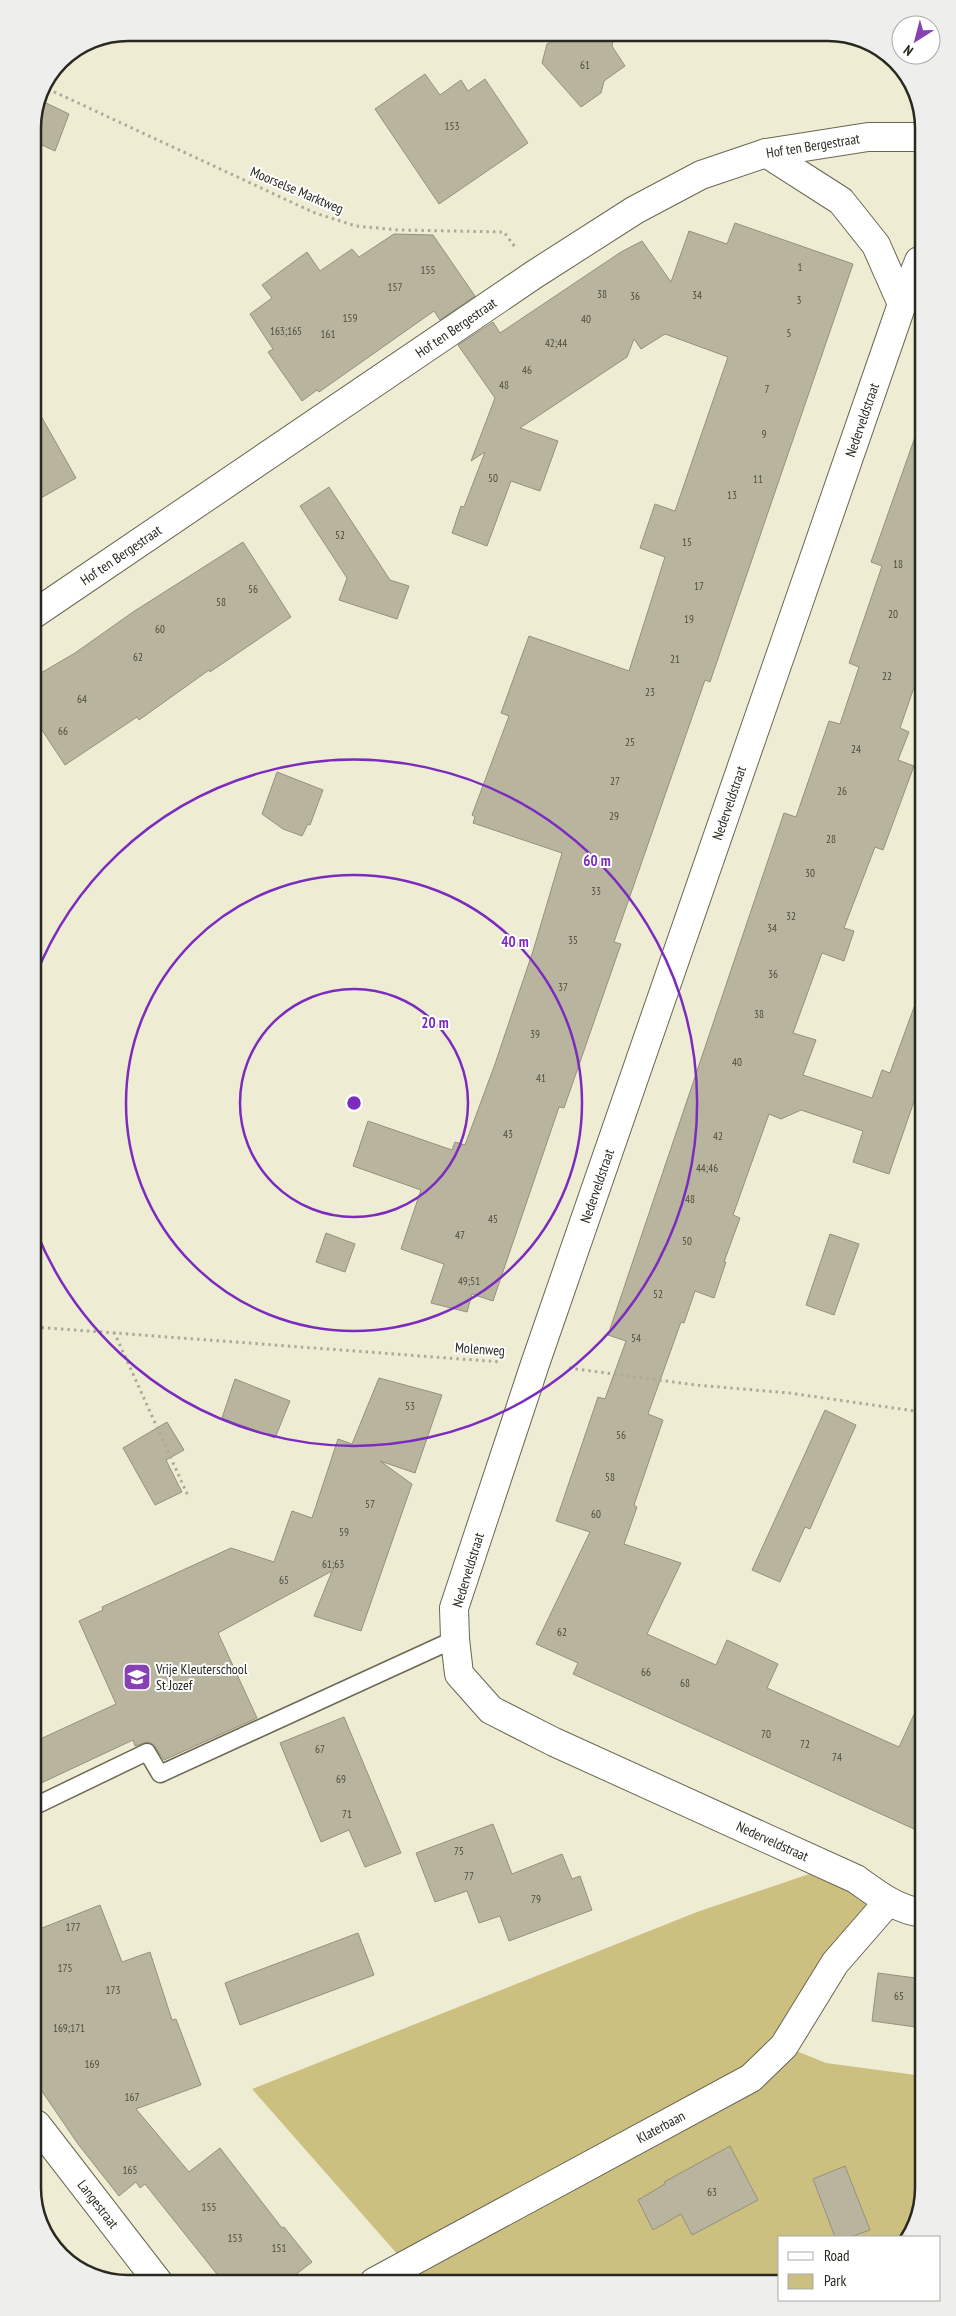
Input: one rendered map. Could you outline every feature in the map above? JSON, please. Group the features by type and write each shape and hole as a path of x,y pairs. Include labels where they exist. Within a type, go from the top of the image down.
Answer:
{"street":[{"name":"Hof ten Bergestraat","path":"41,609 535,274 635,210 702,175 766,153 868,137 915,138"},
{"path":"766,153 841,201 876,245 902,304"},
{"name":"Nederveldstraat","path":"888,1902 856,1879 554,1742 491,1710 459,1674 454,1639 454,1608 535,1364 915,271"},
{"path":"888,1902 915,1910"},
{"name":"Klaterbaan","path":"387,2275 751,2078 784,2046 835,1963 888,1902"},
{"name":"Langestraat","path":"41,2131 154,2275"}],"lane":[{"path":"41,1803 147,1752 160,1774 454,1639"}],"path":[{"name":"Moorselse Marktweg","path":"50,90 315,213 356,226 391,229 504,232 535,274"},
{"name":"Molenweg","path":"41,1327 535,1364 696,1385 789,1393 915,1411"},
{"path":"114,1332 189,1498"}],"green space":[{"path":"830,1867 888,1902 784,2046 826,2063 915,2075 914,2199 910,2215 900,2236 778,2236 778,2275 386,2275 406,2264 252,2089 697,1912"}],"building":[{"path":"552,41 613,41 612,46 625,66 604,81 601,93 581,107 542,63 547,44"},
{"path":"425,74 440,95 461,80 468,91 485,79 528,143 439,204 375,109"},
{"path":"45,103 69,114 55,151 41,145 41,123"},
{"path":"735,223 853,264 710,682 705,680 614,942 621,944 564,1108 559,1107 493,1301 472,1294 467,1312 431,1303 444,1264 401,1249 421,1190 353,1166 368,1121 452,1150 455,1142 465,1145 495,1064 533,951 562,853 473,823 475,817 472,815 509,716 501,713 529,636 629,671 665,557 640,548 655,504 675,511 728,357 665,334 641,349 634,339 627,357 520,428 558,441 540,491 511,481 487,546 452,533 461,506 464,507 485,452 471,461 495,398 458,345 493,322 500,333 621,252 642,241 671,282 689,231 727,244"},
{"path":"394,234 433,235 475,296 440,320 434,311 319,392 317,390 302,401 268,352 273,349 250,314 272,298 262,285 307,252 320,271 352,249 359,257"},
{"path":"41,416 76,478 41,498"},
{"path":"915,437 915,684 900,728 909,732 898,760 914,766 883,850 875,847 844,928 854,931 844,961 822,953 793,1033 816,1040 803,1075 872,1098 882,1070 890,1073 915,1004 915,1098 889,1174 853,1162 863,1131 801,1110 781,1119 769,1114 733,1215 740,1218 724,1262 726,1262 714,1298 695,1291 684,1323 681,1322 648,1414 663,1420 634,1505 637,1507 624,1544 681,1563 647,1634 716,1665 727,1640 778,1664 767,1688 899,1747 915,1712 914,1829 573,1674 578,1663 536,1644 590,1532 556,1521 598,1397 605,1399 626,1341 608,1335 784,813 796,817 829,721 840,724 859,667 849,663 882,566 871,562"},
{"path":"329,487 390,580 409,586 397,619 339,600 347,578 300,506"},
{"path":"243,542 291,617 210,672 209,670 139,720 137,717 65,765 41,729 41,673 75,653 133,612"},
{"path":"277,772 323,790 310,825 308,824 302,836 283,829 262,814"},
{"path":"326,1233 355,1244 345,1272 316,1262"},
{"path":"830,1234 859,1244 834,1315 806,1305"},
{"path":"379,1378 442,1395 415,1473 380,1461 412,1484 361,1631 314,1616 332,1571 218,1633 257,1718 164,1760 153,1744 147,1742 135,1746 133,1740 41,1783 41,1739 116,1704 79,1621 103,1610 102,1607 231,1548 274,1562 292,1511 312,1518 338,1439 352,1444"},
{"path":"235,1379 290,1401 275,1438 222,1418"},
{"path":"825,1410 856,1425 810,1529 805,1527 780,1582 752,1570"},
{"path":"167,1422 184,1450 166,1460 182,1492 155,1505 123,1448"},
{"path":"344,1717 401,1853 365,1867 349,1830 321,1842 280,1743"},
{"path":"493,1824 512,1874 562,1854 572,1879 580,1876 592,1910 509,1941 500,1916 479,1923 467,1891 435,1902 416,1853"},
{"path":"100,1905 122,1962 150,1952 172,2020 176,2019 201,2085 136,2109 189,2172 220,2148 282,2228 284,2227 312,2262 295,2275 218,2275 145,2184 140,2188 136,2182 119,2196 78,2144 41,2090 41,1928"},
{"path":"358,1933 374,1975 240,2025 225,1983"},
{"path":"878,1973 915,1978 915,2027 872,2021"},
{"path":"730,2146 758,2200 692,2235 681,2214 653,2230 638,2200 665,2184 664,2182"},
{"path":"845,2166 870,2230 853,2236 835,2236 813,2179"}],"place":[{"name":"Vrije Kleuterschool St Jozef","path":"137,1677"}]}
